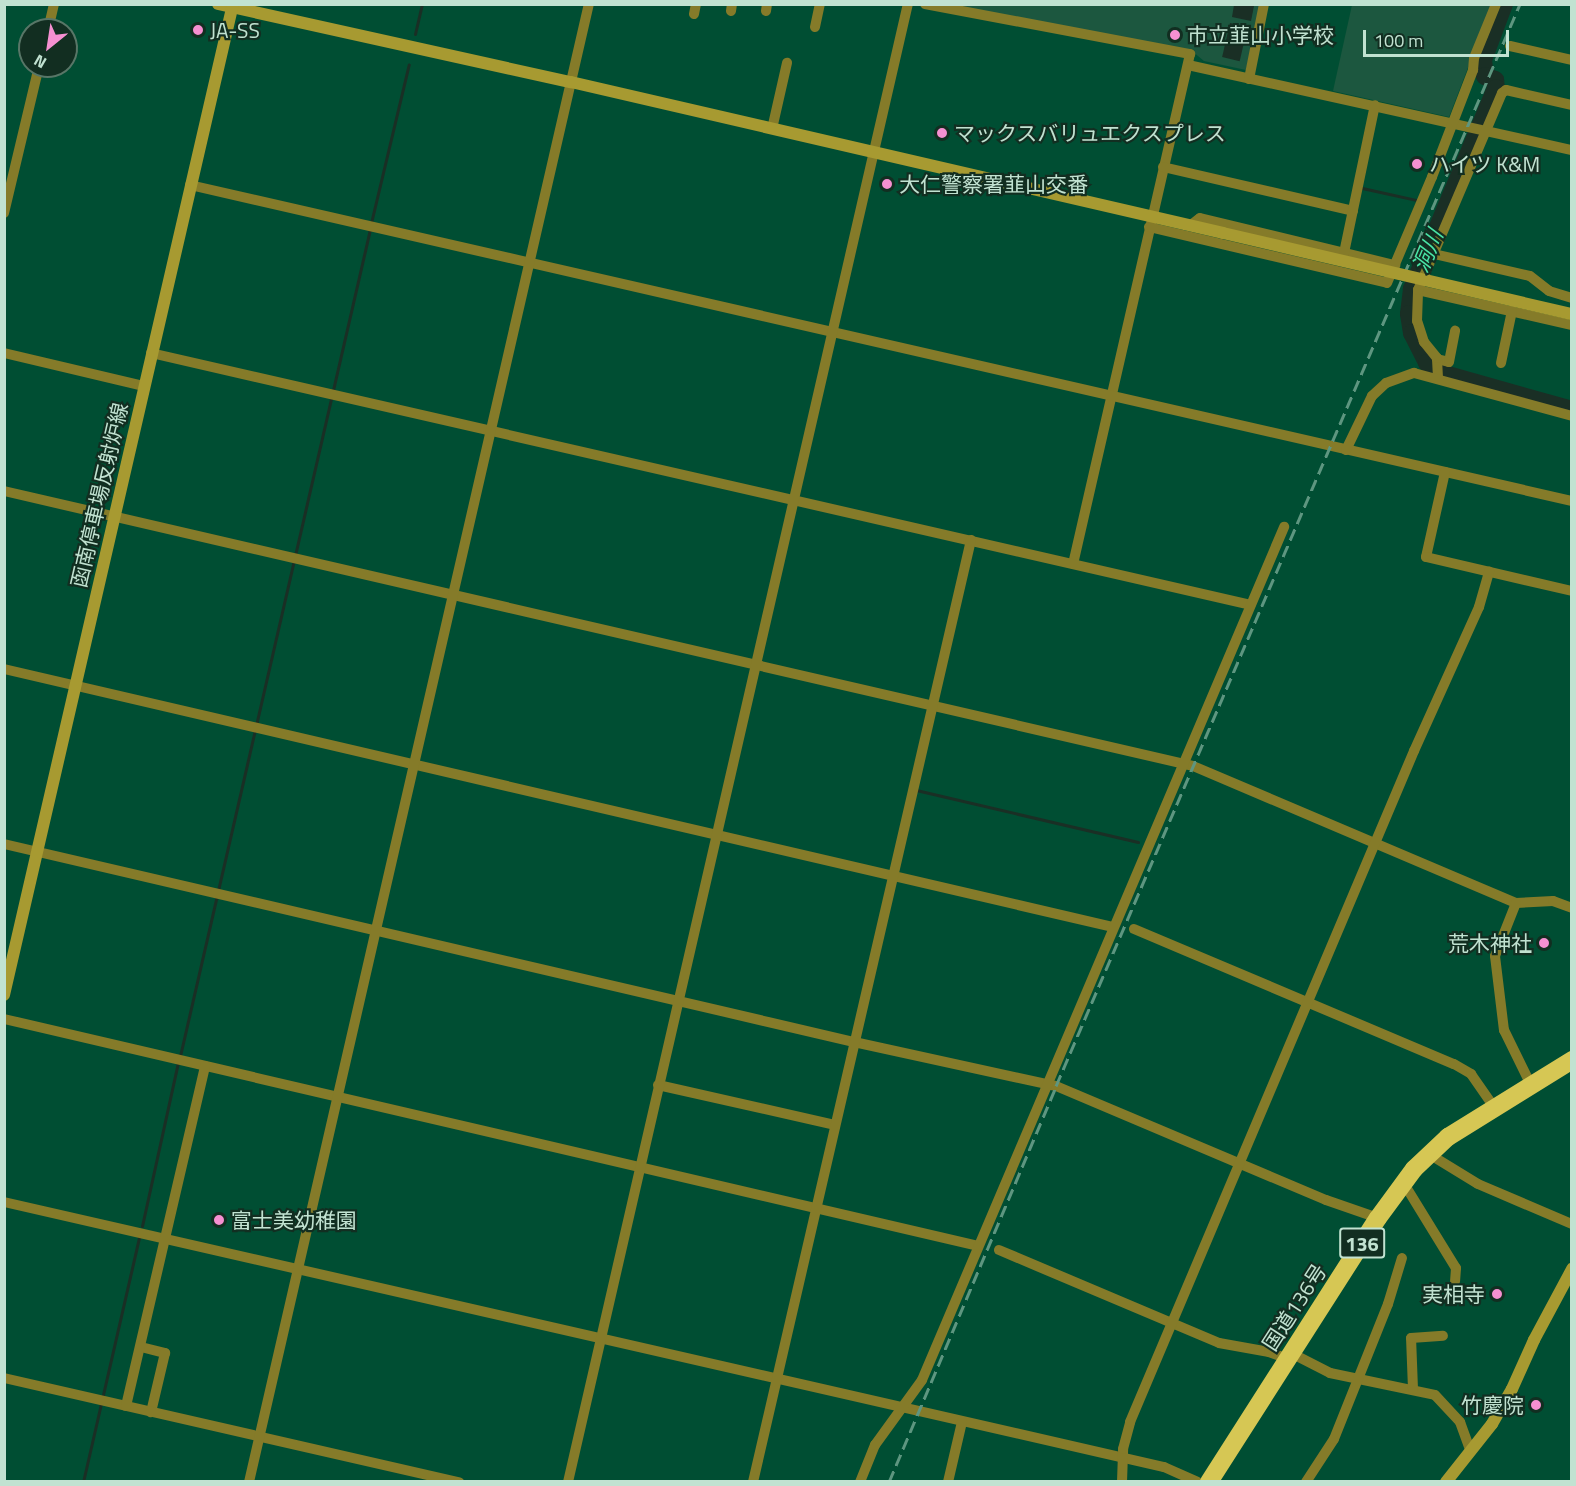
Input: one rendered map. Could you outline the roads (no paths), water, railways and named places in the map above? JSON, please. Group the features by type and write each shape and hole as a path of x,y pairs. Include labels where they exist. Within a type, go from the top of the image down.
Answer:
{"highway":[{"name":"国道136号","path":"1209,1482 1403,1182 1448,1137 1572,1060"}],"street":[{"path":"218,4 571,82 873,153 1150,221 1387,283 1473,70 1474,58 1496,4"},
{"path":"249,1482 589,4"},
{"path":"814,27 820,4"},
{"path":"568,1482 677,1000 908,4"},
{"path":"925,4 1190,54 1073,564"},
{"path":"1249,79 1264,4"},
{"name":"函南停車場反射炉線","path":"4,995 232,6"},
{"path":"1510,46 1572,60"},
{"path":"772,129 787,63"},
{"path":"1188,65 1572,150"},
{"path":"4,213 36,78"},
{"path":"1438,377 1438,362 1419,332 1416,312 1418,290 1481,130 1504,90 1572,105"},
{"path":"1344,253 1375,105"},
{"path":"1163,167 1353,211"},
{"path":"190,185 1572,501"},
{"path":"1191,225 1200,218 1395,265"},
{"path":"1150,221 1191,225 1223,232 1572,314"},
{"path":"1434,254 1530,276 1549,291 1572,298"},
{"path":"1418,290 1572,325"},
{"path":"1501,363 1512,312"},
{"path":"1438,362 1449,362 1455,331"},
{"path":"4,352 144,386"},
{"path":"151,354 795,499 1251,605"},
{"path":"1346,450 1362,414 1379,388 1394,378 1414,373 1438,377 1572,416"},
{"path":"1445,472 1426,557 1572,591"},
{"path":"4,491 114,514 453,597 1203,769 1516,903 1553,901 1571,907"},
{"path":"860,1482 876,1445 922,1380 1284,527"},
{"path":"753,1482 971,540"},
{"path":"1122,1482 1123,1459 1130,1422 1414,751 1479,607 1489,571"},
{"path":"4,669 1113,927"},
{"path":"4,844 854,1042 1047,1084 1326,1200 1378,1218"},
{"path":"1516,903 1495,956 1504,1030 1531,1085"},
{"path":"1134,929 1464,1069 1476,1079 1494,1107"},
{"path":"4,1019 978,1246"},
{"path":"126,1406 205,1066"},
{"path":"658,1085 835,1125"},
{"path":"1429,1154 1478,1184 1572,1224"},
{"path":"1403,1182 1456,1268 1455,1281"},
{"path":"4,1202 1164,1467 1197,1482"},
{"path":"999,1250 1219,1343 1290,1356 1318,1369 1437,1396 1462,1426 1470,1449"},
{"path":"1306,1482 1334,1439 1388,1304 1402,1258"},
{"path":"1446,1482 1492,1424 1572,1269"},
{"path":"1413,1389 1411,1338 1443,1336"},
{"path":"141,1347 165,1353 151,1412"},
{"path":"4,1378 459,1482"},
{"path":"948,1482 962,1422"}],"waterway":[{"path":"415,34 422,4"},
{"name":"洞川","path":"1504,4 1483,60 1485,76 1495,80 1496,88 1412,289 1409,314 1412,333 1427,363 1444,374 1572,410"},
{"path":"371,223 409,64"},
{"path":"1362,188 1416,200"},
{"path":"180,1056 370,229"},
{"path":"916,790 1138,842"},
{"path":"142,1226 178,1062"},
{"path":"83,1482 139,1237"}],"railway":[{"path":"889,1482 1056,1086 1520,4"}],"place":[{"name":"JA-SS","path":"198,30"},
{"name":"市立韮山小学校","path":"1175,35"},
{"name":"マックスバリュエクスプレス","path":"942,133"},
{"name":"ハイツ K&M","path":"1417,164"},
{"name":"大仁警察署韮山交番","path":"887,184"},
{"name":"荒木神社","path":"1544,943"},
{"name":"富士美幼稚園","path":"219,1220"},
{"name":"実相寺","path":"1497,1294"},
{"name":"竹慶院","path":"1536,1405"}]}
